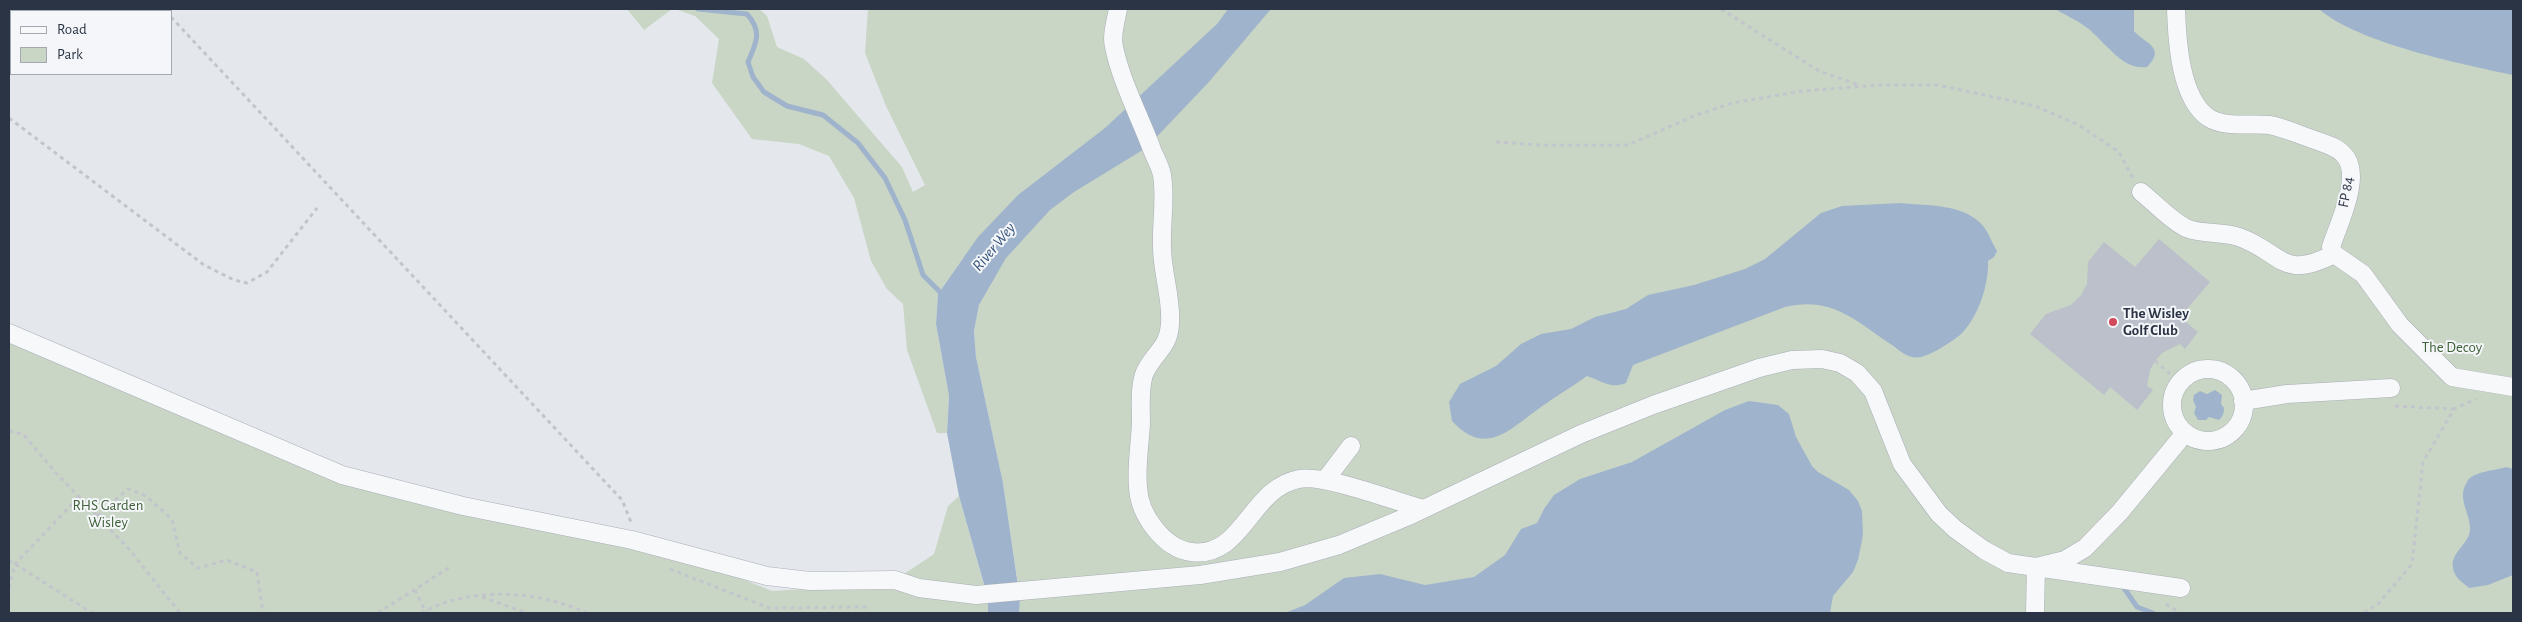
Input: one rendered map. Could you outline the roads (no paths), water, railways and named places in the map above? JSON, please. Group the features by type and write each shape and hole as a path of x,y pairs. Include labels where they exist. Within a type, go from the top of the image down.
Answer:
{"lane":[{"path":"1118,9 1113,45 1162,173 1164,196 1162,248 1171,309 1166,343 1144,373 1138,488 1141,505 1161,536 1175,546 1191,552 1210,551 1220,547 1249,520 1265,496 1280,485 1300,478 1326,479 1423,509"},
{"name":"FP 84","path":"2176,9 2178,42 2189,92 2210,119 2228,123 2272,125 2333,147 2344,154 2349,162 2350,187 2331,247 2334,254"},
{"path":"2141,192 2185,227 2198,231 2221,232 2240,237 2280,261 2293,265 2314,264 2334,254 2363,274 2400,325 2452,377 2513,387"},
{"path":"9,333 342,475 463,506 632,540 767,576 810,581 894,580 919,588 976,595 1200,574 1280,562 1339,545 1423,509 1581,434 1654,405 1759,368 1792,360 1822,359 1840,363 1852,370 1873,390 1902,464 1938,514 1954,530 1984,550 2008,563 2181,588"},
{"path":"2202,370 2215,371 2229,376 2239,387 2243,401 2244,413 2232,433 2220,439 2208,441 2186,433 2174,420 2172,397 2180,382 2202,370"},
{"path":"2243,401 2287,394 2391,388"},
{"path":"2036,567 2065,560 2085,548 2120,512 2186,433"},
{"path":"1326,479 1351,446"},
{"path":"2034,613 2036,567"}],"water":[{"name":"River Wey","path":"1228,9 1271,9 1208,83 1146,148 1074,192 1050,210 1006,258 979,305 974,331 976,357 1003,483 1018,586 985,588 959,496 947,433 949,396 936,324 938,294 978,237 1018,195 1105,128 1217,24"},
{"path":"2055,9 2134,9 2134,31 2152,46 2155,55 2153,60 2147,67 2138,67 2122,60 2086,27"},
{"path":"2319,9 2513,9 2513,75 2411,51 2384,42 2336,21"},
{"path":"1900,203 1945,207 1967,214 1984,227 1997,251 1994,257 1988,261 1987,280 1981,301 1972,320 1960,335 1931,354 1919,357 1909,356 1841,312 1828,307 1801,304 1785,307 1633,365 1626,383 1611,385 1587,376 1519,424 1498,436 1487,439 1476,438 1464,432 1452,421 1449,402 1460,384 1496,366 1521,344 1541,334 1571,329 1595,317 1626,309 1648,295 1694,285 1745,269 1765,259 1821,213 1842,206"},
{"path":"2215,390 2222,395 2221,404 2224,408 2222,416 2219,420 2209,417 2206,420 2198,420 2194,413 2196,407 2193,400 2194,395 2200,391 2207,394"},
{"path":"1749,401 1778,405 1789,414 1796,437 1812,466 1818,472 1849,490 1858,501 1862,511 1863,535 1858,560 1853,572 1833,596 1830,613 1285,613 1305,605 1344,578 1380,574 1425,585 1474,577 1505,555 1521,529 1537,523 1554,495 1580,479 1632,462 1725,410"},
{"path":"2506,467 2513,469 2513,575 2488,585 2469,588 2457,577 2453,568 2454,558 2469,535 2470,530 2463,500 2464,488 2470,478 2474,476"},
{"path":"1020,599 1019,613 988,613 988,600"}],"waterway":[{"path":"698,9 747,14 752,20 756,32 755,43 748,62 753,77 764,92 787,106 823,115 858,143 885,178 905,220 923,275 943,295"},
{"path":"2124,588 2137,607 2153,613"}],"place":[{"name":"The Wisley Golf Club","path":"2113,322"}],"park label":[{"name":"The Decoy","path":"2452,347"},
{"name":"RHS Garden Wisley","path":"108,514"}]}
